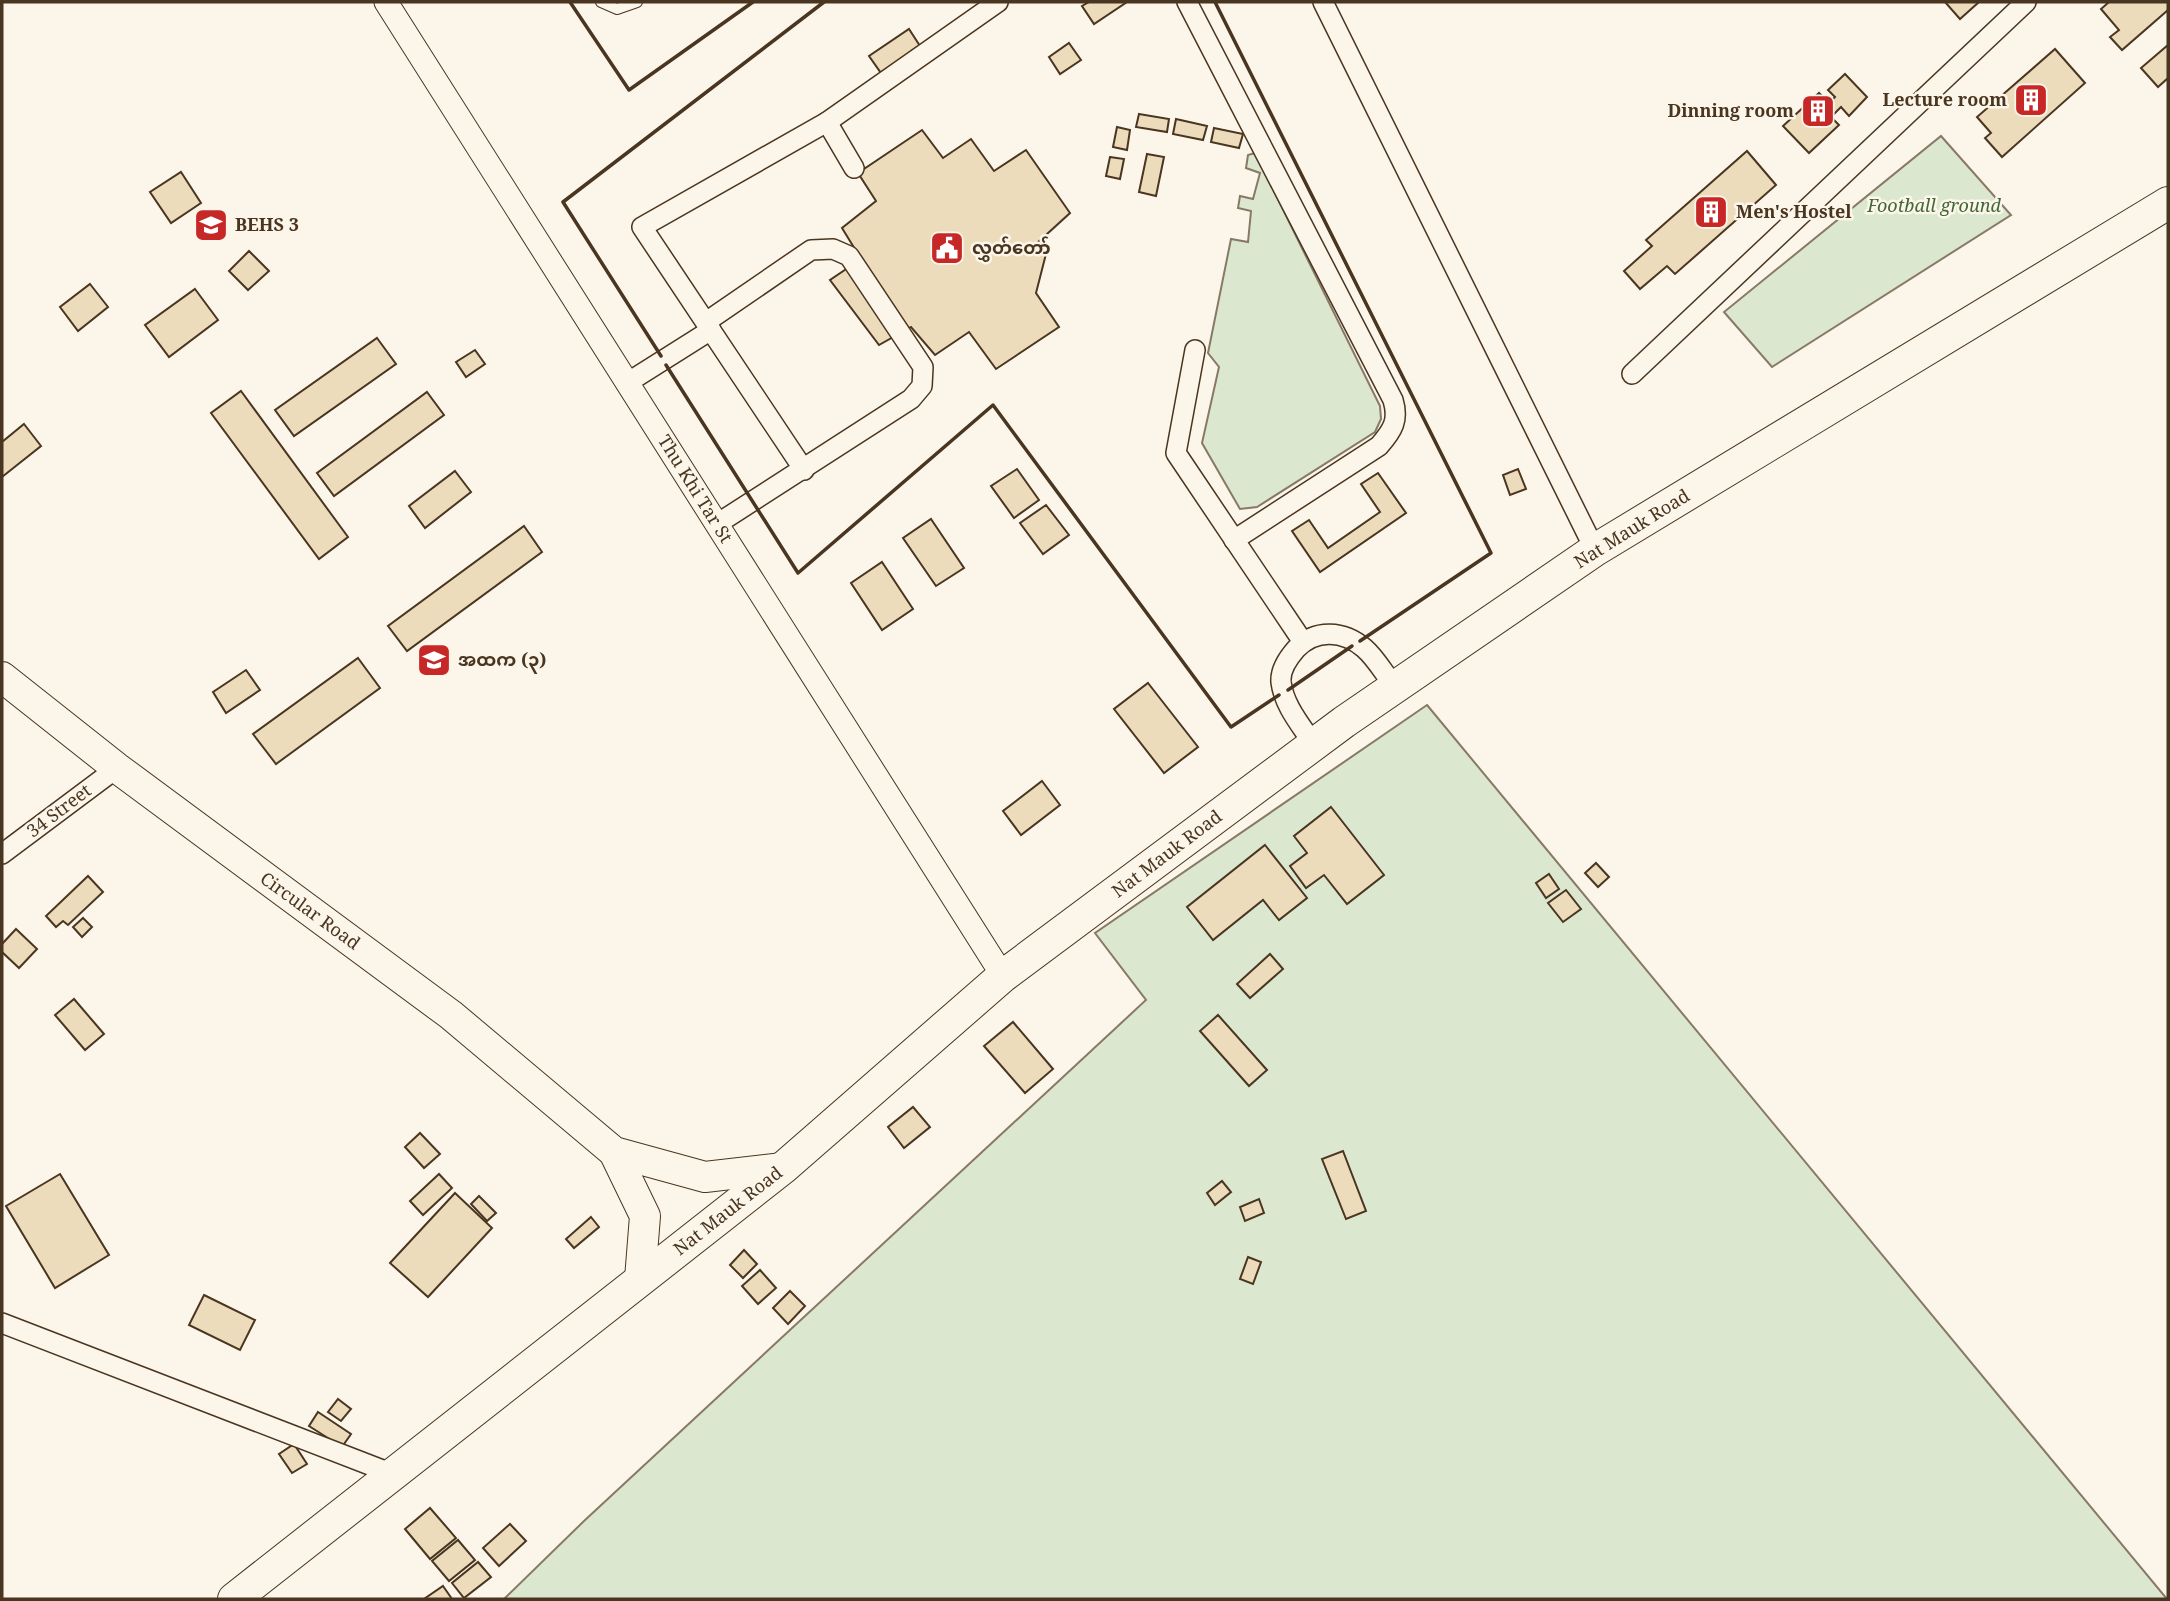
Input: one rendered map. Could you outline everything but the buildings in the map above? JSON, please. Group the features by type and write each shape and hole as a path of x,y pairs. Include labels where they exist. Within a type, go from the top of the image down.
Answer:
{"highway":[{"name":"Nat Mauk Road","path":"234,1599 783,1168 1003,976 1314,745 1595,550 2168,203"}],"main road":[{"name":"Circular Road","path":"2,677 117,768 451,1015 614,1152"},
{"path":"614,1152 705,1177 783,1168"},
{"path":"614,1152 645,1216 640,1279"}],"street":[{"name":"Thu Khi Tar St","path":"386,2 1003,976"},
{"path":"804,470 642,227 827,122 999,2"},
{"path":"1187,2 1393,400 1397,416 1391,432 1379,446 1234,540"},
{"path":"1323,2 1595,550"},
{"path":"1632,374 2025,2"},
{"path":"827,122 854,168"},
{"path":"627,383 811,250 833,249 849,256 923,367 922,386 911,399 717,524"},
{"path":"1195,351 1176,453 1303,642"},
{"path":"1314,745 1285,701 1281,679 1288,657 1303,642 1323,633 1345,636 1366,649 1395,687"},
{"name":"34 Street","path":"2,854 117,768"},
{"path":"2,1323 393,1474"}],"lane":[{"path":"601,2 617,9 637,2"}],"green space":[{"name":"Football ground","path":"1941,136 2011,215 1772,367 1724,312"},
{"path":"1255,153 1380,406 1381,419 1375,432 1257,507 1240,509 1202,443 1219,367 1208,353 1231,239 1248,242 1251,211 1238,208 1240,196 1253,199 1260,173 1246,168 1248,155"},
{"path":"1427,705 2167,1599 504,1599 584,1521 1146,1000 1095,933"}],"wall":[{"path":"570,2 629,90 753,2"},
{"path":"661,356 563,202 824,2"},
{"path":"1215,2 1491,553 1360,641"},
{"path":"666,365 798,573 993,405 1231,727 1279,695"},
{"path":"1288,690 1352,646"}],"place":[{"name":"Lecture room","path":"2031,100"},
{"name":"Dinning room","path":"1818,111"},
{"name":"Men's Hostel","path":"1711,212"},
{"name":"BEHS 3","path":"211,225"},
{"name":"လွှတ်တော်","path":"947,248"},
{"name":"အထက (၃)","path":"434,660"}]}
